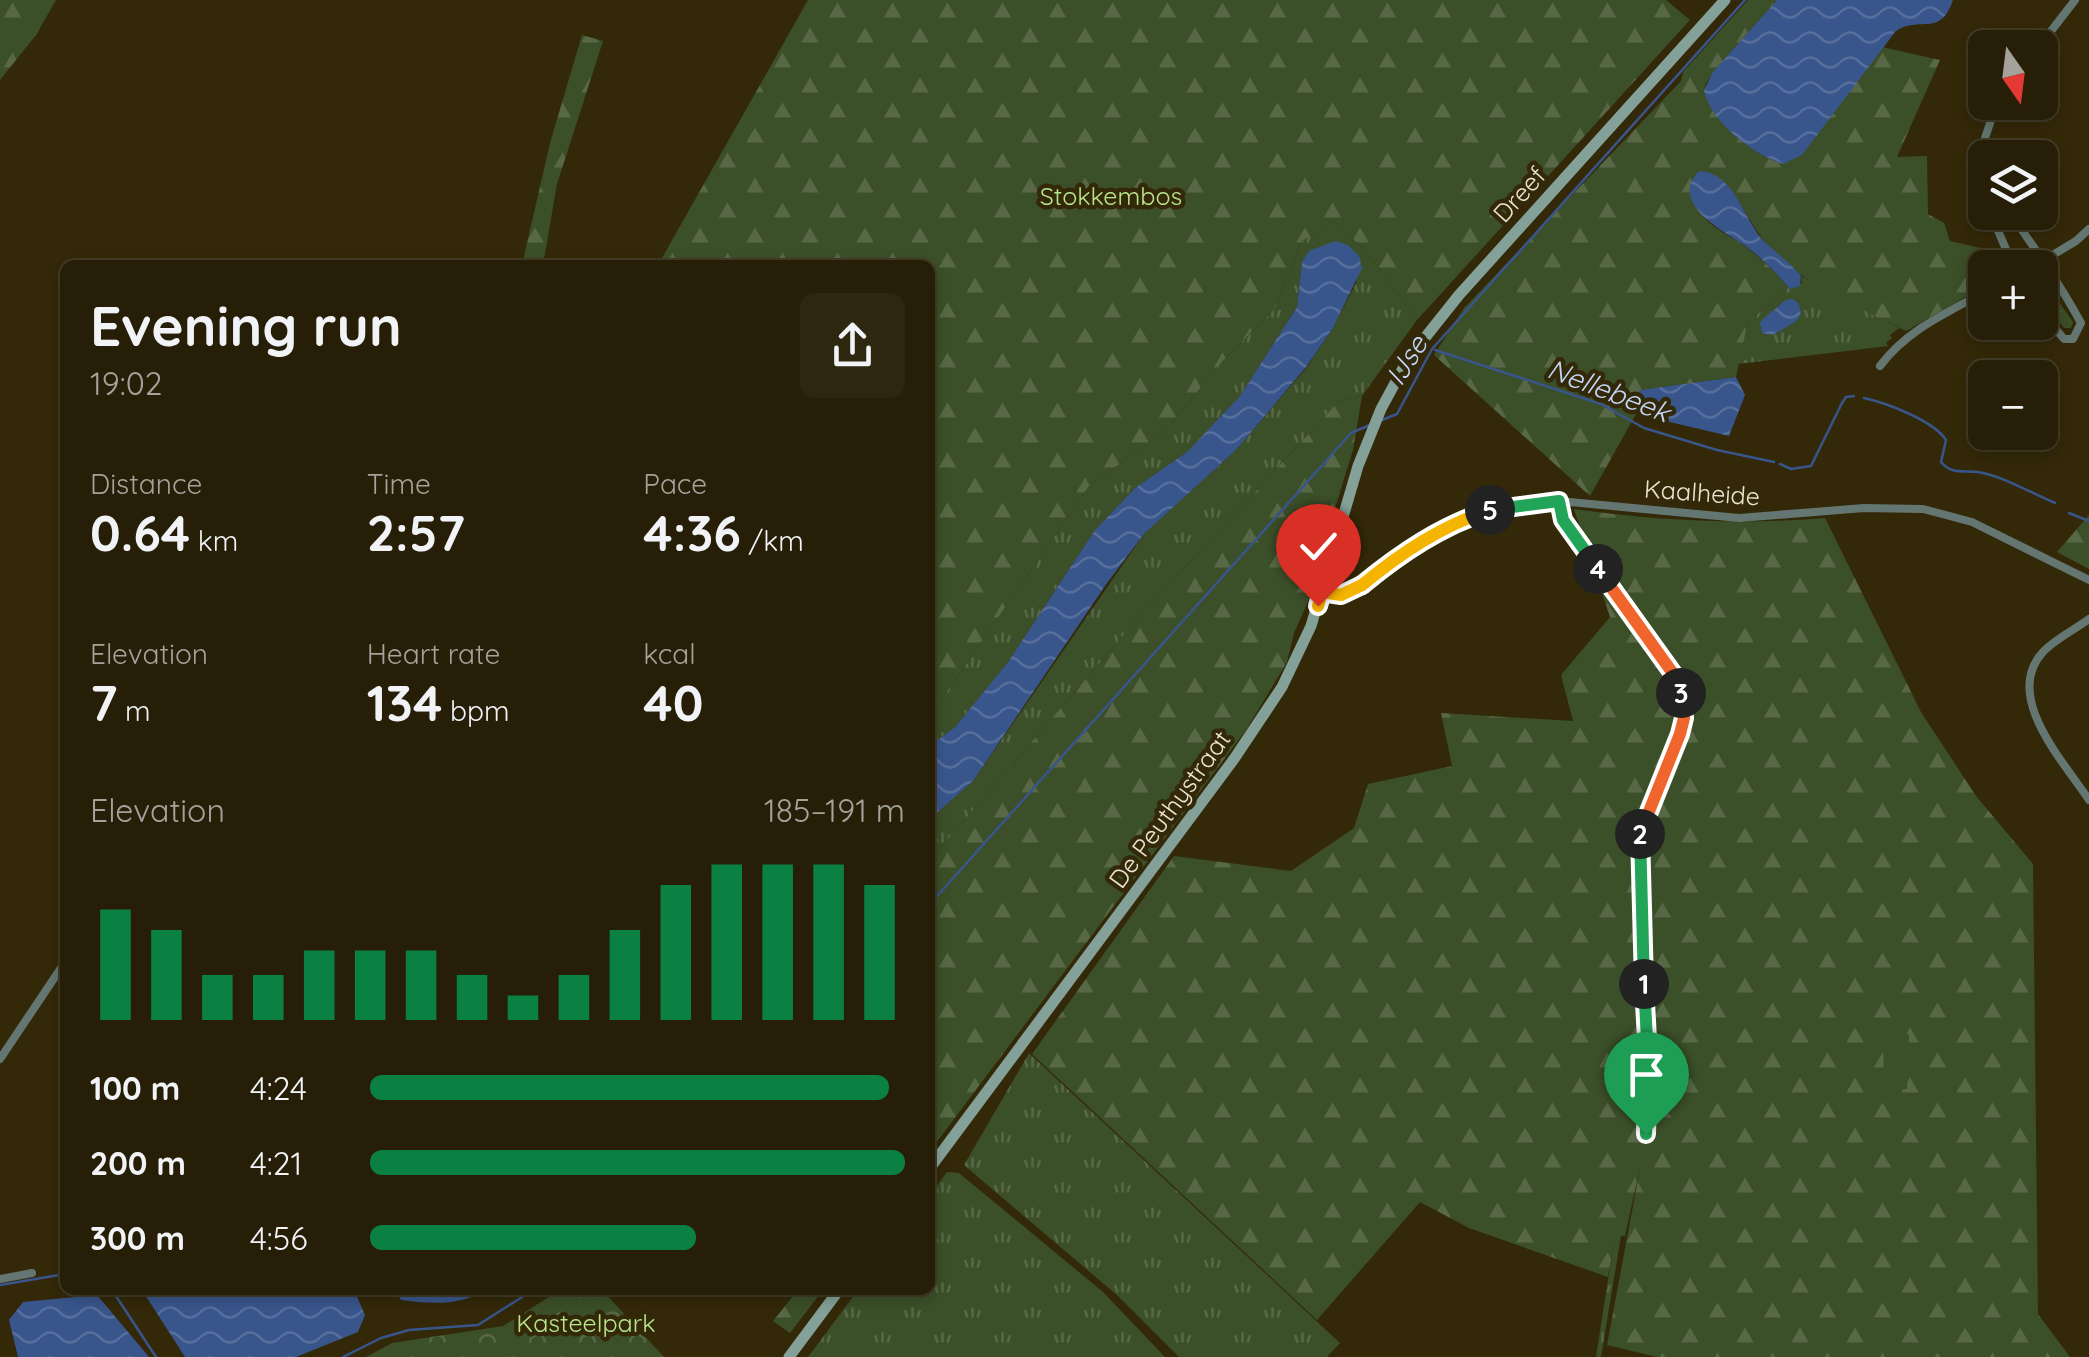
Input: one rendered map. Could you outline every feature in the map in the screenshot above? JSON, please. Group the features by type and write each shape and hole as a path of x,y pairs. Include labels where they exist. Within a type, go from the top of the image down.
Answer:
{"main road":[{"name":"Dreef","path":"1370,436 1408,359 1459,294 1725,0"},
{"name":"De Peuthystraat","path":"935,1161 1260,723 1298,659 1370,436"},
{"path":"789,1357 835,1295"}],"street":[{"path":"2052,30 2075,0"},
{"path":"2058,252 2089,228"},
{"path":"2058,284 2080,323 2073,339 2064,339 2058,332"},
{"path":"1880,366 1921,326 1968,301"},
{"path":"1559,501 1563,520 1677,679 1683,699 1680,734 1641,831 1638,849 1648,1058 1646,1134"},
{"name":"Kaalheide","path":"1322,592 1350,593 1406,551 1465,518 1494,508 1559,501 1739,518 1864,508 1923,509 1972,522 2089,580"},
{"path":"2089,619 2045,649 2031,669 2029,691 2042,727 2089,800"},
{"path":"0,1059 60,969"},
{"path":"0,1279 32,1273"}],"green space":[{"path":"0,0 56,0 36,35 0,80"},
{"name":"Stokkembos","path":"808,0 1666,0 1690,20 1417,320 1370,256 1335,221 1301,242 1276,307 1222,362 1163,433 1089,486 935,709 935,260 661,260"},
{"path":"1748,0 1777,0 1705,86 1716,112 1734,134 1757,152 1783,164 1882,47 1940,60 1897,157 1927,156 1928,214 1944,223 1950,241 1989,250 1968,250 1968,296 1906,331 1839,298 1793,269 1763,240 1724,182 1701,213 1767,265 1786,285 1786,292 1748,321 1736,377 1640,390 1636,414 1590,496 1434,355 1464,308 1681,81 1683,72"},
{"path":"582,35 603,41 557,184 544,260 523,260 550,143"},
{"path":"1335,221 1370,256 1417,320 1362,396 1339,401 1140,616 935,854 935,815 973,781 1144,534 1237,449 1306,368 1333,328 1357,281 1302,262 1297,307 1240,396 1187,452 1135,488 1095,530 1008,662 955,727 935,742 935,709 1089,486 1163,433 1222,362 1276,307 1301,242"},
{"path":"1801,276 1899,328 1890,335 1888,346 1738,364 1748,321 1786,292 1786,285 1790,289 1802,283"},
{"path":"2058,301 2073,322 2071,328 2064,328 2058,320"},
{"path":"1362,396 1353,450 1331,521 1322,535 1311,574 1314,588 1294,633 1287,662 1246,730 935,1144 935,854 1140,616 1339,401"},
{"path":"1574,509 1700,521 1825,518 1921,712 1976,796 2033,864 2038,1314 2070,1357 1657,1357 1607,1345 1641,1163 1625,1236 1615,1236 1608,1277 1469,1228 1420,1202 1317,1320 1032,1054 1174,856 1291,871 1354,828 1368,784 1452,766 1441,713 1573,721 1561,675 1610,617"},
{"path":"2089,515 2089,569 2057,552"},
{"path":"1884,1033 1909,1034 1907,1089 1883,1089"},
{"path":"1029,1053 1340,1343 1327,1357 1179,1357 1118,1296 964,1165"},
{"path":"947,1172 959,1173 1103,1292 1165,1357 808,1357 854,1295 935,1295 935,1188"},
{"path":"1615,1235 1621,1236 1601,1357 1596,1357"},
{"name":"Kasteelpark","path":"552,1295 607,1295 664,1357 366,1357 392,1343 503,1326"},
{"path":"794,1295 819,1295 790,1333 773,1321"}],"water":[{"path":"1777,0 1953,0 1948,12 1935,23 1912,25 1895,32 1802,155 1783,164 1759,153 1724,126 1704,91 1712,73"},
{"path":"1699,171 1711,173 1729,187 1761,238 1801,276 1800,286 1790,289 1756,254 1702,215 1690,194 1691,183"},
{"path":"1335,241 1348,245 1359,256 1362,268 1333,328 1306,367 1237,449 1144,534 973,781 935,815 935,742 955,727 1008,662 1095,530 1135,488 1187,452 1240,396 1297,307 1302,262 1309,251"},
{"path":"1793,299 1799,304 1801,315 1795,322 1773,335 1762,333 1762,320 1785,300"},
{"path":"1736,377 1745,395 1729,436 1636,414 1640,390"},
{"path":"97,1295 149,1357 18,1357 9,1320 23,1302"},
{"path":"145,1295 356,1295 365,1315 358,1332 296,1357 185,1357"},
{"path":"398,1295 475,1295 434,1303 401,1300"}],"waterway":[{"name":"IJse","path":"1382,420 1397,414 1432,349 1745,0"},
{"name":"Nellebeek","path":"1435,350 1601,404 1644,428 1774,462"},
{"name":"Nellebeek","path":"1780,464 1791,469 1811,466 1842,403 1846,397 1854,396"},
{"name":"Nellebeek","path":"1864,398 1909,414 1940,433 1946,440 1941,462 1949,469 1997,477 2055,503"},
{"name":"IJse","path":"935,898 1351,433 1370,425"},
{"name":"Nellebeek","path":"2069,513 2089,521"},
{"path":"0,1285 60,1275"},
{"path":"115,1295 156,1357"},
{"name":"IJse","path":"343,1357 381,1338 409,1330 478,1325 525,1295"}],"route":[{"path":"1318,606 1322,592 1350,593 1406,551 1465,518 1494,508 1559,501 1563,520 1677,679 1684,718 1641,831 1638,849 1649,1093 1646,1134"}]}
